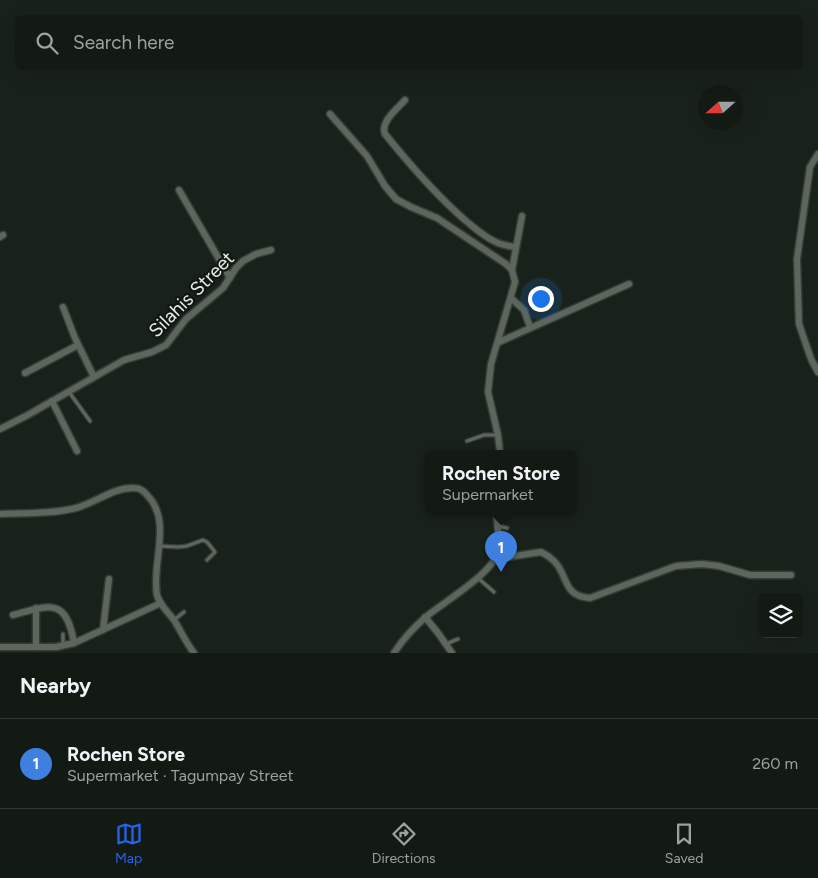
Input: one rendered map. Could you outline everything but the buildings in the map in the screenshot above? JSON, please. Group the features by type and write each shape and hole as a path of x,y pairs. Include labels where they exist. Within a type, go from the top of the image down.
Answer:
{"street":[{"path":"405,100 384,124 383,130 385,134 412,167 449,206 483,235 495,242 516,247"},
{"path":"330,114 367,156 396,199 437,218 506,264 512,270"},
{"path":"818,154 810,167 797,259 799,324 811,359 818,372"},
{"path":"179,190 230,278"},
{"path":"500,450 488,392 491,364 515,282 512,270 522,216"},
{"name":"Silahis Street","path":"0,429 124,360 152,352 166,345 186,319 217,294 243,261 256,254 271,250"},
{"path":"499,342 629,284"},
{"path":"511,298 524,310 530,327"},
{"path":"63,307 78,345 94,377"},
{"path":"25,373 78,345"},
{"path":"52,401 77,451"},
{"path":"0,514 51,512 74,508 88,504 111,493 134,488 145,493 158,512 160,526 157,592 161,603 194,653"},
{"path":"394,653 407,634 425,617 477,577 495,559 498,548 496,515"},
{"path":"495,559 541,552 556,562 572,593 580,598 590,598 676,566 702,564 718,566 750,575 791,575"},
{"path":"103,630 108,578"},
{"path":"0,646 63,646 74,643 161,603"},
{"path":"13,615 36,608 49,607 62,612 70,624 74,643"},
{"path":"36,608 36,647"},
{"path":"425,617 452,653"}],"lane":[{"path":"69,391 90,421"},
{"path":"467,441 484,435 498,435"},
{"path":"497,526 507,528"},
{"path":"160,546 188,546 203,540 215,552 208,560"},
{"path":"477,577 494,592"},
{"path":"174,620 184,612"},
{"path":"63,634 63,646"},
{"path":"446,644 458,639"}],"place":[{"name":"Rochen Store","path":"501,572"}]}
